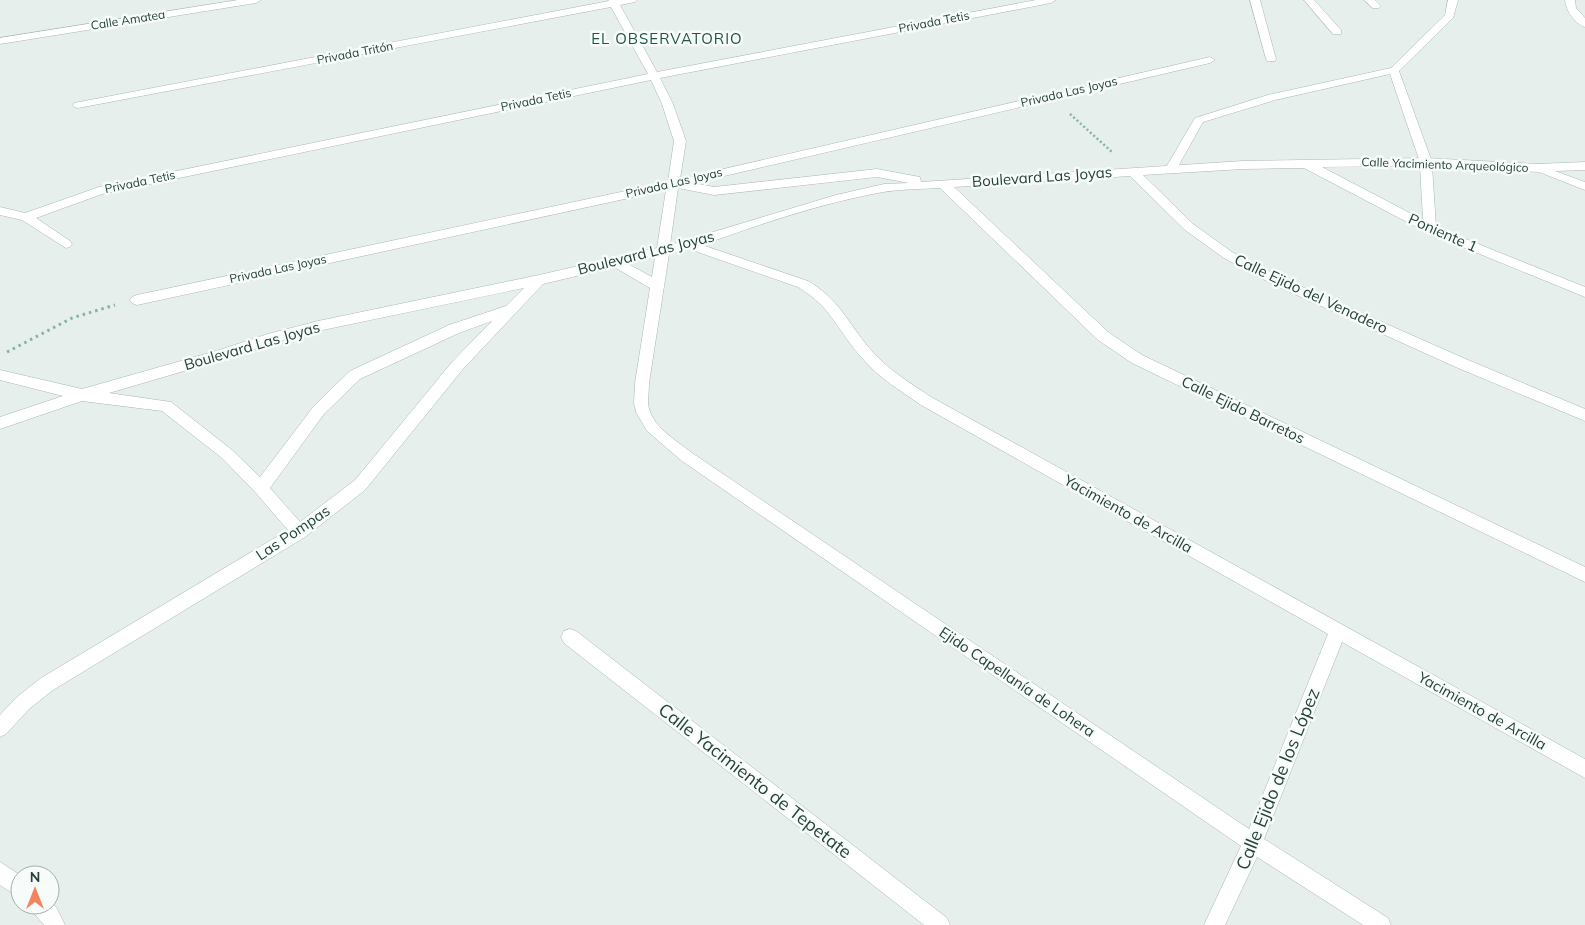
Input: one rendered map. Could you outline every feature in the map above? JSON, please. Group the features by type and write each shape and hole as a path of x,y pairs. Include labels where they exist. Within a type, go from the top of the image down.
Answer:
{"street":[{"name":"Calle Amatea","path":"0,41 256,0"},
{"name":"Privada Tritón","path":"78,106 632,0"},
{"name":"Privada Tetis","path":"26,217 99,191 654,76 1050,0"},
{"path":"1255,0 1271,59"},
{"path":"1309,0 1337,32"},
{"path":"1171,169 1199,120 1238,106 1332,82 1394,70 1450,16 1453,0"},
{"path":"1570,0 1571,9 1585,24"},
{"name":"Ejido Capellanía de Lohera","path":"614,2 654,76 675,120 680,141 642,383 641,405 647,420 658,433 687,457 1253,843 1381,925"},
{"name":"Privada Las Joyas","path":"137,300 674,184 1210,60"},
{"path":"1394,70 1426,162 1430,229"},
{"name":"Calle Yacimiento Arqueológico","path":"1305,163 1426,162 1537,168 1585,166"},
{"name":"Boulevard Las Joyas","path":"0,422 82,395 218,356 268,339 318,326 539,280 689,245 739,227 836,199 884,188 1132,170 1305,163"},
{"name":"Poniente 1","path":"1305,163 1430,229 1585,292"},
{"path":"1537,168 1585,186"},
{"name":"Calle Ejido del Venadero","path":"1132,170 1189,227 1228,255 1260,272 1463,364 1585,415"},
{"path":"674,184 714,190 877,173 943,184"},
{"name":"Calle Ejido Barretos","path":"943,184 1103,336 1137,359 1585,575"},
{"path":"0,210 26,217 66,244"},
{"name":"Yacimiento de Arcilla","path":"689,245 803,284 819,292 832,304 865,353 887,373 926,401 1585,769"},
{"path":"615,262 658,286"},
{"name":"Las Pompas","path":"0,728 23,702 47,684 299,532 360,485 458,365 539,280"},
{"path":"261,488 319,410 356,375 454,329 510,310"},
{"path":"0,375 82,395 166,406 227,454 261,488 299,532"},
{"name":"Calle Ejido de los López","path":"1214,925 1253,843 1338,631"},
{"name":"Calle Yacimiento de Tepetate","path":"570,637 940,925"},
{"path":"0,872 10,880"}],"path":[{"path":"1052,96 1132,170"},
{"path":"0,356 72,318 137,300"}],"district":[{"name":"EL OBSERVATORIO","path":"667,39"}]}
